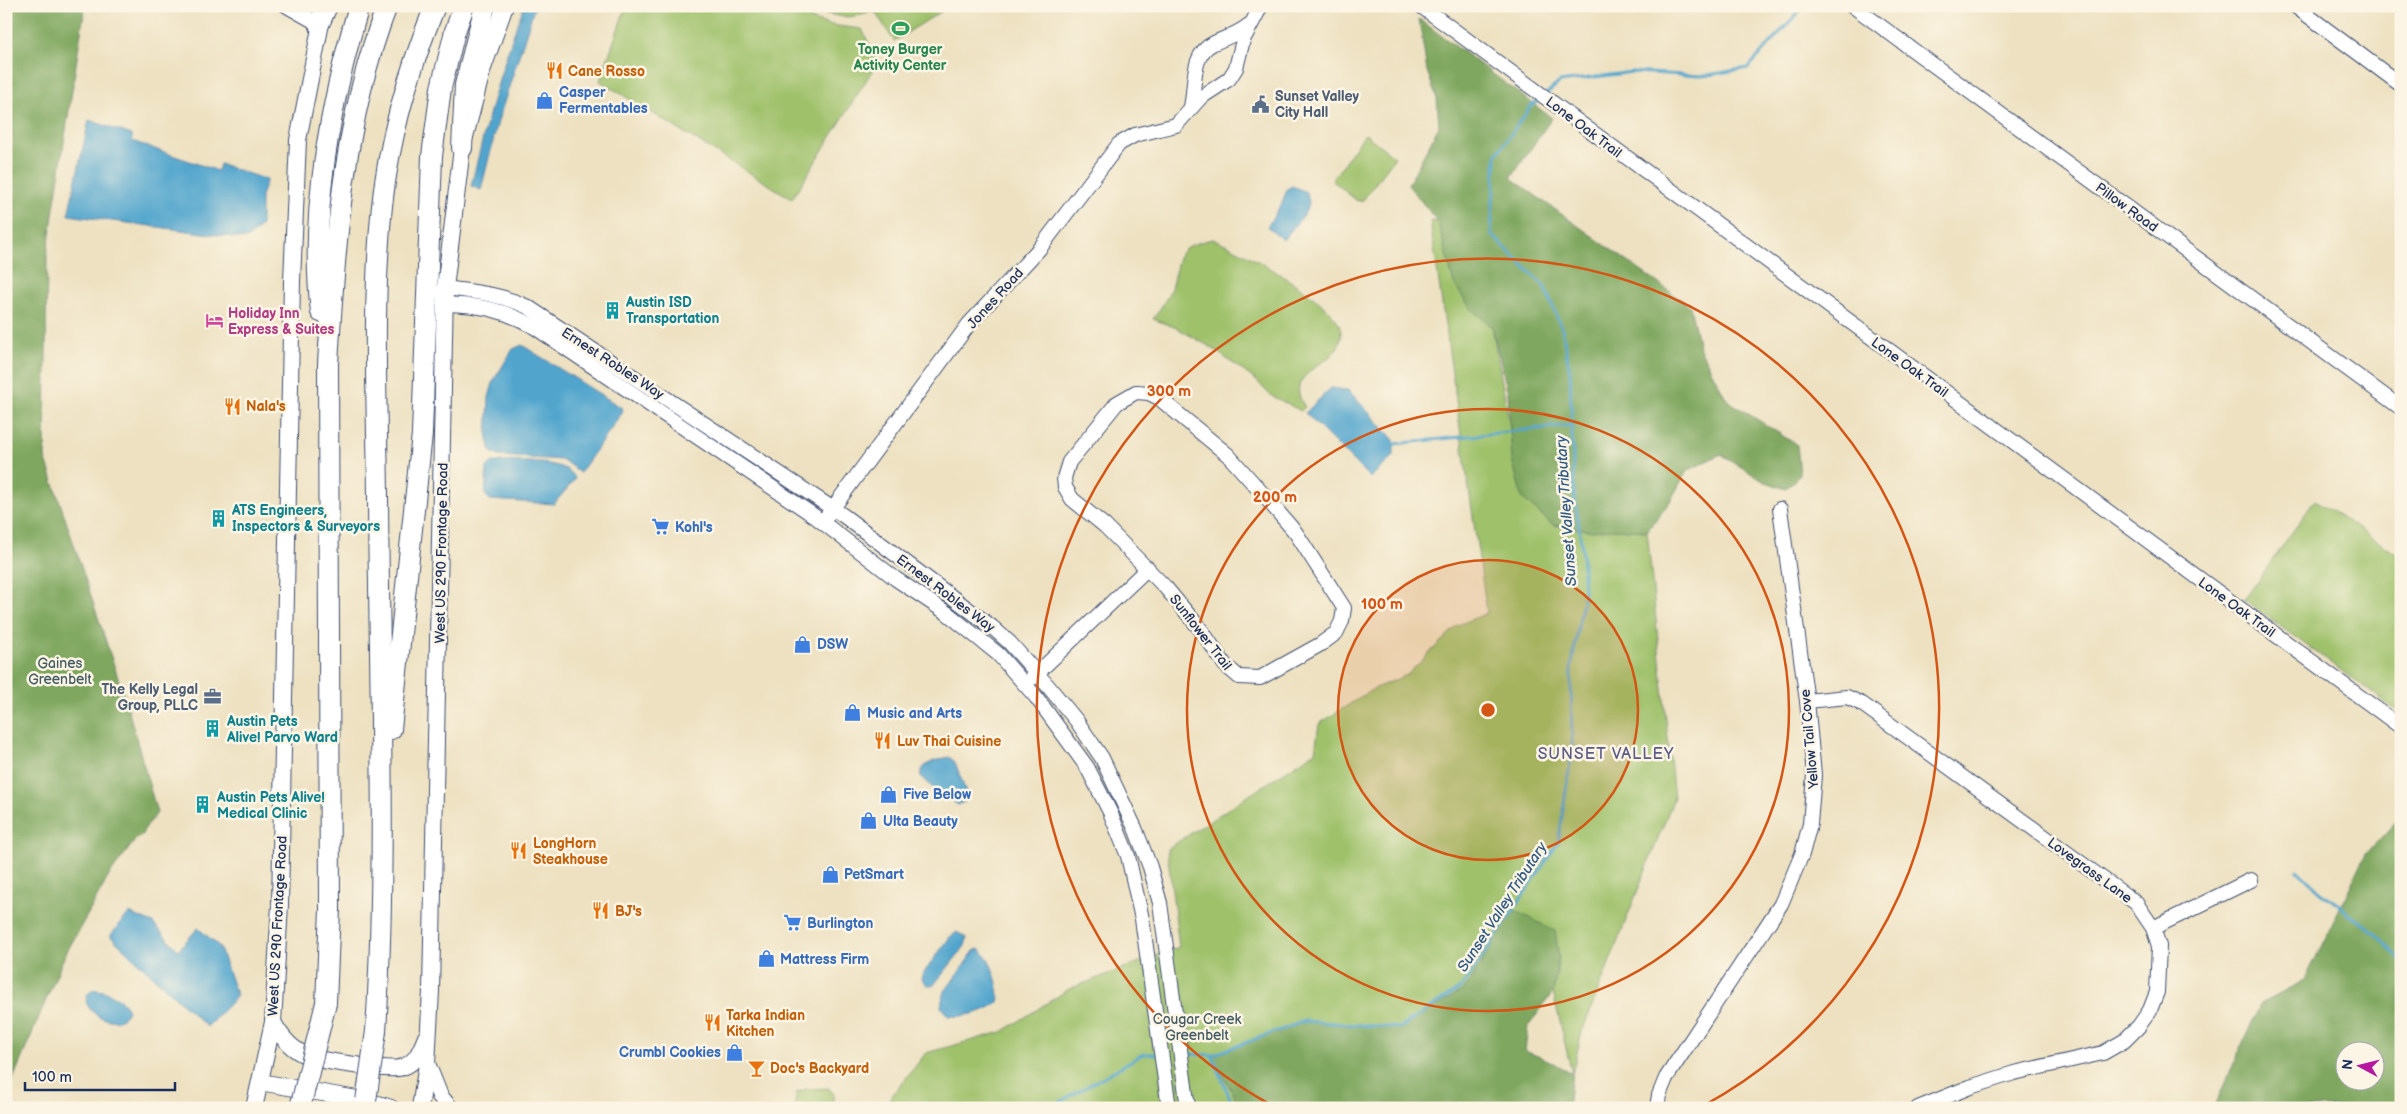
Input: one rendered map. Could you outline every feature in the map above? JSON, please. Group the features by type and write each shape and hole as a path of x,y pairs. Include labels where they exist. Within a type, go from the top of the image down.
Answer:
{"highway":[{"path":"328,364 319,292 320,224 324,169 331,114 344,54 359,6"},
{"path":"315,1108 325,1041 330,909 328,364 340,199 352,130 369,62 387,6"},
{"path":"365,1108 376,1031 381,954 376,295 382,204 394,135 410,72 435,6"},
{"path":"380,808 422,434 432,156 441,88 455,30 464,6"},
{"path":"462,148 465,85 484,6"},
{"path":"300,1108 326,1003"}],"main road":[{"name":"West US 290 Frontage Road","path":"420,1108 427,1064 429,1029 445,296 462,148 483,68 506,6"},
{"name":"West US 290 Frontage Road","path":"254,1108 273,1022 280,905 287,535 298,140 324,12"},
{"path":"273,1022 281,1037 292,1047 308,1056 386,1069 403,1067 418,1056 429,1029"},
{"path":"427,1064 440,1096 450,1108"},
{"path":"260,1082 368,1101 391,1108"}],"street":[{"path":"287,6 324,12"},
{"name":"Jones Road","path":"822,522 969,324 1040,248 1119,144 1134,135 1176,125 1191,107 1234,73 1243,40 1261,6"},
{"name":"Lone Oak Trail","path":"1421,6 2401,727"},
{"name":"Pillow Road","path":"1853,6 2401,408"},
{"path":"2295,6 2401,85"},
{"name":"Jones Road","path":"1191,107 1196,68 1200,55 1209,46 1240,33 1255,19"},
{"name":"Ernest Robles Way","path":"445,296 491,294 510,299 528,307 832,509 992,627 1010,643 1076,720 1094,746 1119,791 1135,828 1160,903 1188,1108"},
{"name":"Ernest Robles Way","path":"445,296 510,314 533,326 822,522 896,579 947,613 998,654 1025,684 1054,720 1087,767 1110,812 1128,856 1139,902 1169,1108"},
{"name":"Sunflower Trail","path":"1136,392 1154,395 1194,425 1228,456 1261,492 1296,533 1340,598 1344,608 1342,621 1336,633 1321,644 1265,676 1260,678 1239,677 1225,666 1202,631 1148,568 1105,526 1072,499 1065,486 1064,478 1069,462 1117,403 1136,392"},
{"path":"700,439 708,426"},
{"path":"776,490 785,478"},
{"name":"Yellow Tail Cove","path":"1657,1108 1659,1095 1666,1078 1781,904 1802,854 1810,824 1814,797 1807,701 1780,510"},
{"path":"1025,684 1148,568"},
{"name":"Lovegrass Lane","path":"1807,701 1847,697 1862,704 2136,903 2153,928 2159,946 2157,992 2150,1010 2139,1026 2124,1040 2103,1053 2014,1074 1970,1087 1918,1108"},
{"path":"2153,928 2251,880"}],"green space":[{"name":"Gaines Greenbelt","path":"6,6 85,6 47,254 45,457 127,705 157,813 143,831 143,835 136,839 110,874 64,957 6,1096"},
{"path":"626,6 793,6 808,17 825,24 862,29 876,59 874,68 792,199 600,81"},
{"name":"Toney Burger Activity Center","path":"805,6 950,6 894,41 874,10 866,14 849,17 822,13"},
{"path":"1419,19 1552,118 1511,178 1690,306 1699,347 1727,400 1797,445 1800,475 1786,489 1763,481 1721,454 1687,471 1669,503 1647,531 1611,529 1593,531 1553,525 1522,498 1512,459 1508,393 1492,326 1471,309 1454,284 1438,222 1408,185 1439,126 1437,99 1427,71"},
{"path":"1365,134 1395,157 1363,200 1357,201 1332,180"},
{"name":"Cougar Creek Greenbelt","path":"1430,221 1438,222 1454,284 1492,326 1511,433 1624,529 1647,531 1674,798 1582,1032 1572,1074 1553,992 1559,958 1383,1108 882,1108 926,1053 1002,1032 1069,989 1179,947 1167,849 1315,752 1319,724 1373,689 1407,675 1458,625 1487,613"},
{"path":"1213,239 1262,263 1301,288 1331,313 1339,324 1341,338 1335,351 1310,371 1303,378 1299,386 1299,395 1305,407 1301,411 1270,395 1257,381 1212,348 1177,328 1153,319 1171,288 1181,254 1191,246"},
{"path":"2315,500 2401,557 2401,714 2244,600"},
{"path":"2401,816 2401,1108 2213,1108 2261,1003 2305,980 2366,854"},
{"path":"1514,910 1555,931 1559,958 1553,992 1528,1027 1525,1051 1548,1060 1572,1074 1568,1108 1239,1108 1212,1055 1305,1021 1400,1028 1465,989"},
{"path":"829,1088 834,1094 832,1106 794,1108 797,1092 806,1089"}],"water":[{"path":"524,6 535,6 498,121 481,190 471,186 501,73"},
{"path":"89,120 132,135 132,141 218,171 220,164 267,180 261,196 261,226 247,239 68,215"},
{"path":"1292,186 1307,192 1309,203 1304,215 1283,240 1267,227 1282,203 1287,189"},
{"path":"522,345 622,408 622,413 580,473 563,460 499,456 491,452 487,433 489,397 494,380 513,349"},
{"path":"1331,388 1348,390 1394,440 1394,456 1370,478 1305,413"},
{"path":"492,462 551,464 571,472 575,479 554,504 490,500 485,495 487,467"},
{"path":"949,757 955,762 967,795 966,801 958,805 933,788 920,776 921,771 927,765"},
{"path":"129,913 153,923 178,950 198,928 219,946 237,996 207,1027 110,936"},
{"path":"957,932 967,938 965,946 933,986 927,985 922,979 923,974 950,937"},
{"path":"978,949 987,957 991,965 997,981 998,1002 988,1009 974,1014 948,1016 941,1007 943,994 974,951"},
{"path":"92,990 102,991 118,998 128,1010 124,1017 116,1020 107,1020 91,1011 87,1004 87,997"}],"waterway":[{"name":"Sunset Valley Tributary","path":"1547,93 1560,82 1632,72 1702,76 1748,68 1804,6"},
{"name":"Sunset Valley Tributary","path":"1184,1054 1212,1055 1305,1021 1400,1028 1462,987 1558,843 1572,751 1571,669 1584,593 1582,548 1574,494 1570,372 1562,329 1544,286 1491,234 1496,155 1531,106 1540,99"},
{"path":"1394,444 1572,425"},
{"path":"2298,870 2320,891 2374,932 2401,960"},
{"name":"Sunset Valley Tributary","path":"1040,1108 1060,1102 1143,1054 1158,1054"},
{"path":"1212,1055 1234,1108"}],"place":[{"name":"Toney Burger Activity Center","path":"900,29"},
{"name":"Cane Rosso","path":"554,71"},
{"name":"Casper Fermentables","path":"545,100"},
{"name":"Sunset Valley City Hall","path":"1261,104"},
{"name":"Austin ISD Transportation","path":"612,310"},
{"name":"Holiday Inn Express & Suites","path":"214,321"},
{"name":"Nala's","path":"232,406"},
{"name":"ATS Engineers, Inspectors & Surveyors","path":"218,518"},
{"name":"Kohl's","path":"661,527"},
{"name":"DSW","path":"803,644"},
{"name":"The Kelly Legal Group, PLLC","path":"212,697"},
{"name":"Music and Arts","path":"853,713"},
{"name":"Austin Pets Alive! Parvo Ward","path":"213,729"},
{"name":"Luv Thai Cuisine","path":"883,741"},
{"name":"Five Below","path":"889,794"},
{"name":"Austin Pets Alive! Medical Clinic","path":"203,805"},
{"name":"Ulta Beauty","path":"869,821"},
{"name":"LongHorn Steakhouse","path":"519,851"},
{"name":"PetSmart","path":"830,874"},
{"name":"BJ's","path":"601,911"},
{"name":"Burlington","path":"793,923"},
{"name":"Mattress Firm","path":"766,959"},
{"name":"Tarka Indian Kitchen","path":"712,1023"},
{"name":"Crumbl Cookies","path":"735,1052"},
{"name":"Doc's Backyard","path":"756,1068"}],"district":[{"name":"SUNSET VALLEY","path":"1606,753"}]}
